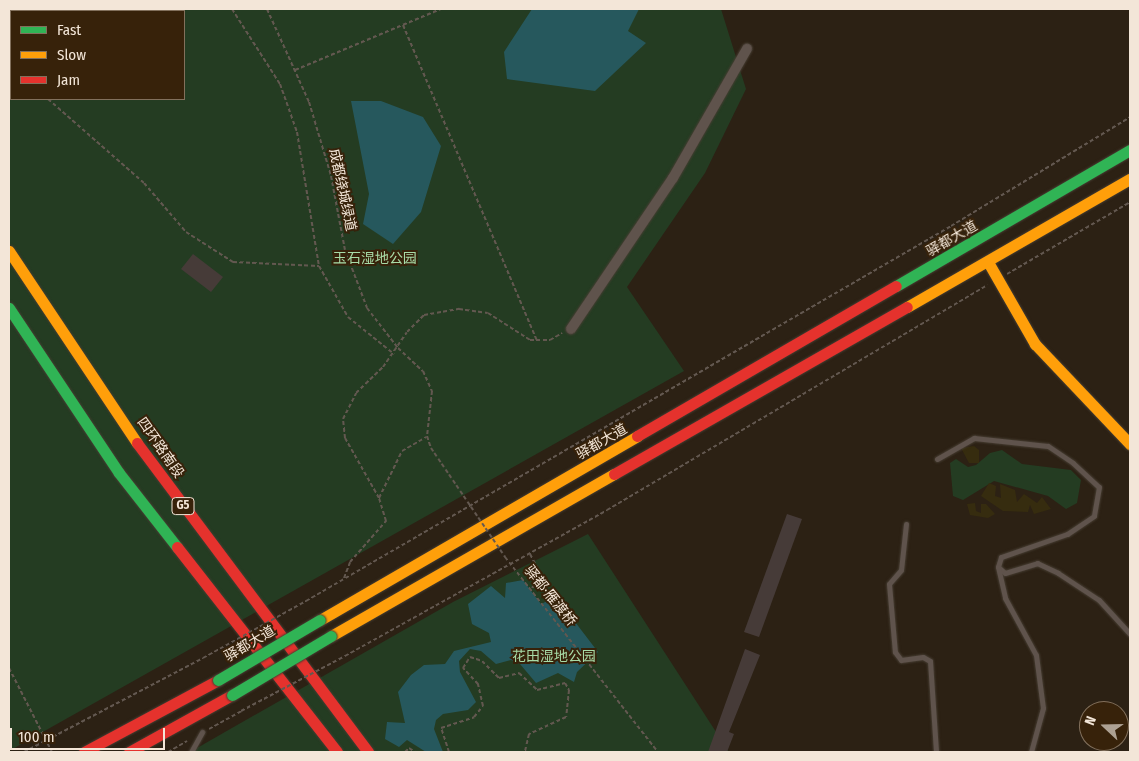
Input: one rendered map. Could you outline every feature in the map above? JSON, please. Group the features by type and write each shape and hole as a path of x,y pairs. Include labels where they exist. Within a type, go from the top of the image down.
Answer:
{"main road":[{"name":"驿都大道","path":"84,752 218,680 1130,150"},
{"path":"130,752 1130,179"},
{"name":"四环路南段","path":"9,251 145,454 368,752"},
{"path":"988,262 1035,344 1130,444"},
{"name":"G5","path":"9,308 119,473 337,752"}],"street":[{"path":"571,328 672,178 746,49"}],"lane":[{"path":"937,459 974,438 1048,446 1098,487 1094,516 1068,534 1001,557 998,567 1005,598 1036,655 1043,708 1031,752"},
{"path":"906,524 900,570 889,584 895,652 900,660 923,657 930,661 936,752"},
{"path":"998,567 1005,573 1037,563 1058,573 1099,600 1130,634"},
{"path":"191,752 202,732"}],"path":[{"path":"232,9 268,62 294,124 319,266 348,317 376,344 394,354"},
{"name":"成都绕城绿道","path":"267,9 294,70 331,176 344,250 367,308 398,348 423,371 432,391 427,436 431,448"},
{"path":"294,70 442,9"},
{"path":"403,25 537,340"},
{"path":"49,100 144,183 186,232 233,262 319,266"},
{"path":"24,752 203,658 306,601 942,231 1130,117"},
{"path":"242,712 530,554 1130,202"},
{"path":"344,578 350,562 378,535 386,520 379,498 346,438 343,419 356,393 394,354 424,315 460,309 488,312 509,330 537,340 550,340 571,328"},
{"path":"379,498 402,450 427,436"},
{"name":"驿都·雁渡桥","path":"431,448 455,490 658,752"},
{"path":"530,554 541,575 535,578 537,585 544,583 542,577 532,588"},
{"path":"449,752 441,728 474,716 483,706 478,684 463,668 470,657 482,661 499,678 519,673 537,690 565,683 569,690 566,717 528,734 525,752"},
{"path":"9,668 52,752"},
{"path":"405,752 409,748 415,752"}],"green space":[{"name":"玉石湿地公园","path":"9,9 721,9 746,89 705,173 627,287 684,371 9,751"},
{"path":"1002,450 1022,464 1071,470 1081,480 1077,503 1066,509 1048,496 994,481 963,500 953,496 950,463 956,459 968,467 976,465 990,453"},
{"name":"花田湿地公园","path":"588,534 729,752 190,752 453,602"}],"sand":[{"path":"974,446 979,450 979,463 969,463 961,448"},
{"path":"989,483 996,486 995,496 1001,498 1000,484 1015,490 1017,502 1024,494 1037,503 1042,497 1051,509 1034,514 1030,505 1028,512 1003,511 981,496"},
{"path":"975,503 976,511 981,513 981,504 986,504 995,514 988,518 970,515 967,504"}],"water":[{"path":"532,9 639,9 628,31 646,43 595,91 507,79 504,52"},
{"path":"351,101 381,101 423,117 441,146 421,212 393,244 363,224 369,194"},
{"path":"523,580 541,604 556,597 598,652 577,672 574,682 558,673 536,683 520,664 511,660 496,664 481,651 470,649 459,661 460,672 476,702 468,710 443,714 436,720 434,729 443,752 426,752 407,740 399,747 385,739 387,722 405,723 398,692 411,675 424,665 445,664 454,651 491,642 489,633 472,624 468,604 491,586 505,598 506,583"}],"building":[{"path":"193,254 223,277 211,292 181,269"},
{"path":"787,514 802,519 759,637 744,632"},
{"path":"745,649 760,655 729,732 734,734 727,752 708,752"}],"traffic: fast":[{"path":"896,286 1130,150"},
{"path":"9,308 119,473 177,547"},
{"path":"218,680 320,620"},
{"path":"232,695 331,636"}],"traffic: slow":[{"path":"907,307 1130,179"},
{"path":"9,251 137,443"},
{"path":"988,262 1035,344 1130,444"},
{"path":"320,620 637,436"},
{"path":"331,636 614,474"}],"traffic: jam":[{"path":"637,436 896,286"},
{"path":"614,474 907,307"},
{"path":"137,443 368,752"},
{"path":"177,547 337,752"},
{"path":"84,752 218,680"},
{"path":"129,752 232,695"}]}
